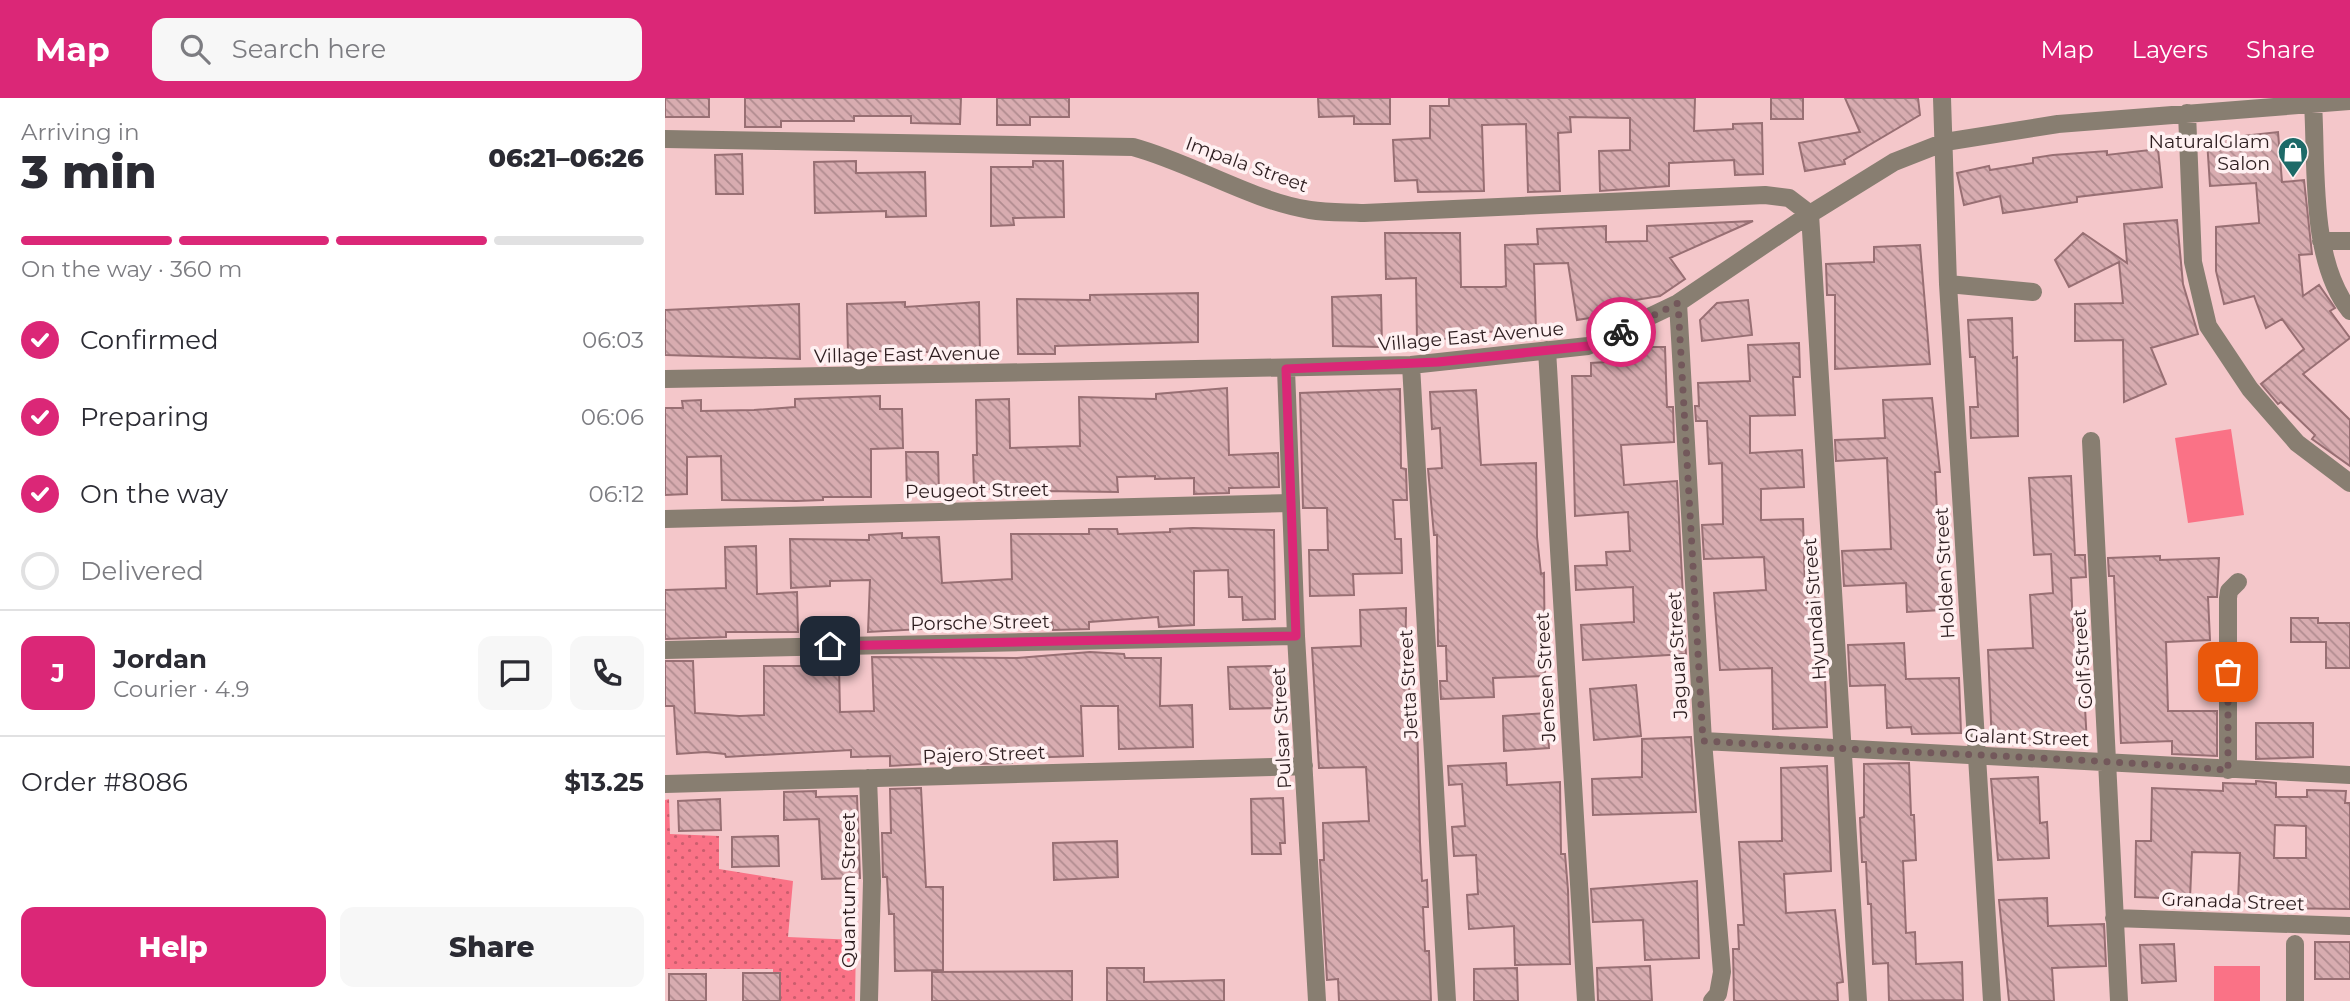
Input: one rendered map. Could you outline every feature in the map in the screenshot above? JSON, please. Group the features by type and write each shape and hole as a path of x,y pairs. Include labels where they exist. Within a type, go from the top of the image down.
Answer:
{"street":[{"name":"Holden Street","path":"1942,98 1948,284 1991,1001"},
{"name":"Village East Avenue","path":"665,379 1411,365 1588,346 1678,303 1810,214 1894,162 1945,142 2058,124 2350,101"},
{"path":"2313,103 2321,241 2341,299 2350,311"},
{"path":"2187,113 2193,262 2208,326 2250,389 2297,443 2350,483"},
{"name":"Impala Street","path":"665,139 1132,147 1163,155 1257,194 1309,210 1364,213 1765,195 1789,198 1810,214"},
{"name":"Hyundai Street","path":"1810,214 1859,1001"},
{"path":"2321,241 2350,241"},
{"path":"1948,284 2033,292"},
{"name":"Jaguar Street","path":"1678,303 1703,741 1722,972 1718,995 1712,1001"},
{"name":"Jensen Street","path":"1547,350 1586,1001"},
{"name":"Jetta Street","path":"1411,365 1447,1001"},
{"name":"Pulsar Street","path":"1286,369 1296,636 1317,1001"},
{"name":"Golf Street","path":"2091,441 2119,1001"},
{"name":"Peugeot Street","path":"665,519 1290,503"},
{"path":"2228,770 2228,598 2229,591 2238,582"},
{"name":"Porsche Street","path":"665,650 1296,636"},
{"name":"Galant Street","path":"1703,741 1976,757 2109,760 2228,770 2350,775"},
{"name":"Pajero Street","path":"665,784 1304,766"},
{"name":"Quantum Street","path":"868,778 872,881 869,1001"},
{"name":"Granada Street","path":"2114,918 2350,926"},
{"path":"2295,944 2295,1001"}],"shaded area":[{"path":"2231,429 2244,515 2188,523 2175,438"},
{"path":"669,799 670,834 719,836 719,869 793,881 788,937 856,940 855,1001 773,1001 773,969 665,969 665,800"},
{"path":"2214,966 2260,966 2260,1001 2214,1001"}],"building":[{"path":"665,98 709,98 709,117 665,117"},
{"path":"745,98 961,98 960,124 911,123 911,116 854,116 854,121 781,121 781,127 745,127"},
{"path":"997,98 1069,98 1069,117 1030,117 1030,125 997,125"},
{"path":"1318,98 1390,98 1390,124 1354,124 1354,116 1319,117"},
{"path":"1449,98 1695,98 1694,131 1733,129 1733,124 1762,123 1763,174 1735,175 1734,160 1669,163 1669,186 1600,191 1599,151 1630,150 1630,118 1570,117 1571,132 1558,133 1560,191 1528,192 1526,124 1482,125 1484,191 1418,192 1417,180 1395,181 1393,140 1430,138 1430,106 1449,106"},
{"path":"1771,98 1803,98 1803,119 1771,119"},
{"path":"1845,98 1918,98 1920,115 1844,160 1845,164 1805,171 1799,143 1860,132"},
{"path":"2278,132 2282,182 2304,180 2312,254 2299,255 2303,296 2319,285 2335,308 2330,311 2350,338 2303,374 2350,420 2350,466 2312,439 2315,435 2281,402 2278,404 2261,384 2304,349 2282,319 2266,328 2254,296 2224,304 2216,271 2216,227 2259,223 2259,220 2256,183 2210,186 2207,140"},
{"path":"2158,149 2162,187 2077,197 2077,202 2003,213 2000,196 1964,205 1957,173 1989,166 1990,170 2033,163 2033,158 2053,155 2107,151 2107,155"},
{"path":"742,154 743,194 716,194 715,155"},
{"path":"856,161 856,173 925,172 926,216 886,217 886,211 815,213 814,162"},
{"path":"1033,161 1063,161 1064,217 1013,218 1014,225 991,226 991,167 1033,167"},
{"path":"2177,220 2183,284 2198,334 2151,348 2166,384 2124,402 2123,340 2075,341 2075,304 2123,303 2119,262 2069,287 2055,260 2083,233 2127,263 2124,224"},
{"path":"1753,221 1670,258 1685,279 1660,296 1623,302 1624,309 1596,313 1596,317 1577,320 1568,263 1534,264 1536,331 1465,332 1466,338 1417,340 1416,278 1386,279 1385,233 1460,233 1461,287 1502,287 1506,286 1505,245 1538,244 1537,229 1606,226 1606,242 1647,241 1647,226"},
{"path":"1920,245 1930,364 1835,369 1835,295 1827,295 1826,264 1874,262 1874,247"},
{"path":"1198,293 1198,342 1055,346 1055,354 1018,354 1017,299 1090,300 1090,295"},
{"path":"1381,295 1382,347 1333,346 1332,297"},
{"path":"1748,300 1752,335 1702,341 1700,320 1717,303"},
{"path":"905,302 905,307 979,302 980,353 871,351 871,355 848,355 847,304"},
{"path":"799,304 800,359 665,355 665,310"},
{"path":"2012,318 2013,358 2017,357 2018,436 1971,438 1970,407 1978,407 1975,357 1970,357 1968,320"},
{"path":"1799,343 1800,377 1793,377 1795,415 1750,416 1750,453 1802,450 1804,487 1761,489 1761,520 1803,519 1805,588 1818,587 1820,629 1823,628 1827,727 1773,729 1772,668 1720,670 1714,593 1766,590 1764,557 1704,559 1702,525 1723,524 1722,463 1709,464 1707,421 1696,421 1695,406 1699,406 1698,383 1750,381 1748,345"},
{"path":"1653,347 1665,347 1667,407 1673,407 1674,442 1621,445 1624,485 1677,481 1686,654 1583,660 1581,625 1634,622 1633,587 1576,590 1575,566 1607,565 1606,552 1630,551 1628,512 1575,516 1572,376 1591,376 1591,363 1622,361 1621,358"},
{"path":"1227,388 1229,455 1278,453 1279,487 1229,488 1229,493 1194,494 1194,478 1155,479 1155,476 1117,477 1118,492 1045,491 1046,497 1013,497 1013,488 974,489 973,455 977,455 976,400 1009,399 1010,448 1080,446 1079,397 1156,399 1156,394"},
{"path":"1400,389 1401,468 1406,469 1407,500 1393,500 1395,539 1401,539 1402,573 1353,574 1354,595 1310,596 1309,550 1328,550 1327,508 1303,508 1300,393"},
{"path":"1476,390 1481,465 1536,463 1537,537 1541,574 1544,573 1545,676 1493,678 1494,697 1441,699 1440,681 1447,681 1446,646 1438,646 1437,535 1434,535 1428,469 1442,468 1440,428 1432,429 1430,392"},
{"path":"880,396 880,409 902,409 903,448 871,449 871,497 823,497 823,500 796,501 722,500 721,456 687,457 687,494 665,495 665,408 683,408 682,401 701,400 701,411 754,410 795,407 795,399"},
{"path":"1932,398 1940,472 1935,472 1942,610 1907,612 1906,583 1844,586 1842,551 1891,549 1887,458 1836,461 1835,440 1885,438 1883,400"},
{"path":"906,452 938,452 939,495 907,496"},
{"path":"2071,476 2075,555 2085,555 2086,577 2071,578 2073,631 2086,630 2088,671 2083,671 2087,744 1992,745 1988,650 2033,648 2030,595 2053,593 2051,554 2034,555 2029,478"},
{"path":"1089,529 1117,529 1118,534 1170,532 1170,529 1274,530 1275,619 1243,620 1242,597 1229,597 1228,570 1194,571 1194,625 1159,627 1158,617 1089,622 1089,629 1053,630 1052,622 868,632 870,580 830,581 830,586 791,588 790,539 869,540 869,535 902,533 902,538 939,537 942,583 1012,579 1011,534 1089,534"},
{"path":"756,546 757,594 797,592 798,632 726,632 726,637 665,639 665,590 726,588 725,547"},
{"path":"2160,556 2160,560 2219,558 2217,597 2208,597 2210,640 2166,642 2168,711 2217,711 2217,756 2172,754 2172,741 2121,743 2114,576 2109,576 2108,558"},
{"path":"1406,608 1405,682 1409,682 1410,717 1417,716 1422,881 1427,880 1428,907 1423,907 1425,951 1429,951 1431,1001 1339,1001 1338,979 1327,980 1320,860 1324,860 1323,823 1369,821 1366,767 1319,768 1312,648 1361,646 1360,610"},
{"path":"2291,618 2318,618 2318,623 2350,623 2350,668 2326,668 2326,642 2291,642"},
{"path":"1904,643 1906,679 1959,678 1961,733 1912,734 1911,727 1887,728 1885,685 1850,686 1848,645"},
{"path":"1090,652 1124,654 1125,658 1161,658 1160,706 1192,705 1193,747 1119,749 1118,706 1081,706 1083,756 1012,758 1012,763 975,764 975,761 890,766 890,756 851,757 851,750 726,757 725,754 706,752 677,754 674,706 665,706 665,661 693,661 695,713 739,716 764,715 764,666 839,666 840,712 874,711 872,657 1017,658"},
{"path":"1276,666 1278,708 1230,709 1228,667"},
{"path":"1636,685 1641,736 1594,740 1590,689"},
{"path":"1547,713 1549,748 1504,751 1503,716"},
{"path":"2256,723 2313,723 2313,757 2256,759"},
{"path":"1691,737 1696,812 1593,815 1592,779 1642,777 1642,739"},
{"path":"1506,763 1507,785 1560,782 1561,854 1565,854 1568,890 1570,964 1515,965 1514,926 1469,929 1467,895 1478,894 1476,855 1454,856 1452,827 1465,826 1462,784 1449,785 1448,766"},
{"path":"1909,763 1916,860 1903,861 1906,933 1915,932 1916,964 1962,962 1963,1000 1889,1001 1888,963 1873,964 1871,904 1868,904 1866,862 1862,862 1860,818 1864,817 1864,764"},
{"path":"1827,766 1831,871 1784,874 1786,913 1835,910 1843,982 1837,983 1838,1001 1734,1001 1733,949 1739,949 1738,925 1744,925 1739,842 1782,841 1781,768"},
{"path":"2038,777 2040,823 2047,822 2049,858 1998,860 1991,779"},
{"path":"2256,781 2276,783 2276,797 2307,797 2307,790 2346,791 2345,803 2350,803 2350,909 2275,908 2275,902 2238,901 2240,853 2192,852 2190,899 2135,897 2136,841 2151,841 2152,788 2223,791 2223,783 2256,784","holes":["2275,825 2306,826 2306,858 2274,858"]},
{"path":"921,788 926,887 943,887 943,970 895,971 894,914 889,914 887,877 883,877 882,833 891,833 890,789"},
{"path":"816,791 816,797 857,796 860,878 822,879 819,819 784,820 784,792"},
{"path":"1283,798 1285,843 1280,843 1281,854 1252,854 1251,799"},
{"path":"720,799 721,830 679,831 678,801"},
{"path":"778,836 779,866 732,867 732,837"},
{"path":"1117,841 1118,877 1054,880 1053,843"},
{"path":"1697,881 1699,958 1645,960 1643,920 1593,922 1591,889"},
{"path":"2047,898 2048,926 2104,924 2106,966 2052,968 2054,1001 2009,1001 1999,900"},
{"path":"2315,942 2350,942 2350,979 2315,979"},
{"path":"2174,944 2176,981 2142,983 2140,945"},
{"path":"1650,966 1652,1001 1598,1001 1597,968"},
{"path":"1107,968 1144,968 1144,982 1224,980 1224,1001 1107,1001"},
{"path":"1517,968 1518,1001 1474,1001 1474,969"},
{"path":"1072,971 1072,1001 932,1001 932,972"},
{"path":"743,973 780,973 780,1001 743,1001"},
{"path":"669,974 706,974 706,1001 669,1001"}],"way so far":[{"path":"1621,332 1678,303 1703,741 1976,757 2109,760 2228,770 2228,672"}],"place":[{"name":"NaturalGlam Salon","path":"2293,179"}],"route":[{"path":"830,646 1296,636 1286,369 1411,365 1588,346 1621,332"}]}
